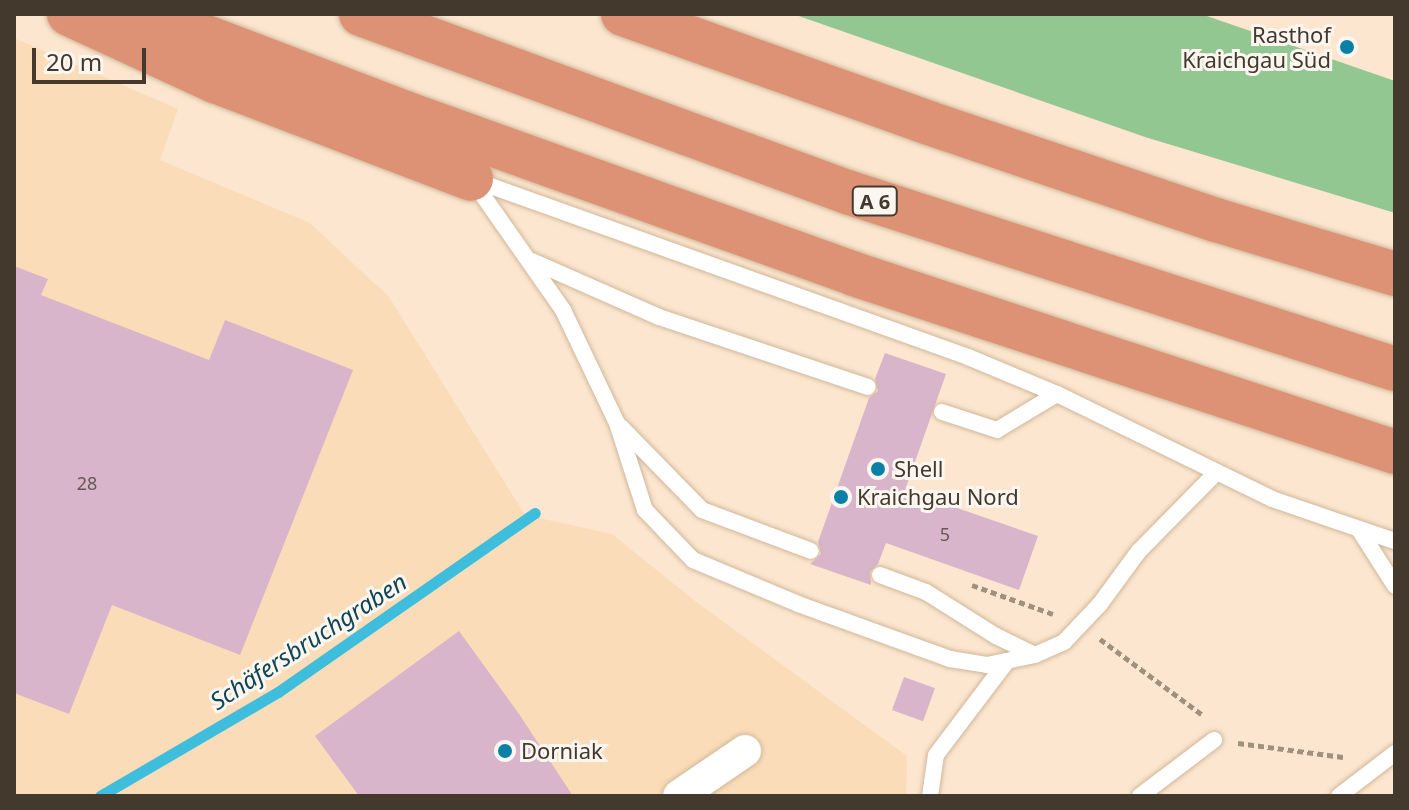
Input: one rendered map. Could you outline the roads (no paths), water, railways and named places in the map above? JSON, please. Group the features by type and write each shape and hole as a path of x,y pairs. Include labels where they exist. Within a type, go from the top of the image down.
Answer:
{"highway":[{"path":"69,14 215,81 471,179"},
{"path":"146,14 405,113 854,274 1395,452"},
{"name":"A 6","path":"361,14 847,192 1395,369"},
{"path":"623,14 1005,149 1216,220 1395,274"}],"street":[{"path":"679,796 745,751"}],"lane":[{"path":"471,179 531,260 563,310 617,423 645,510 693,560 798,604 950,659 987,665 1035,655 1064,642 1100,604 1139,551 1216,473"},
{"path":"471,179 968,357 1057,394 1272,499 1395,541"},
{"path":"531,260 659,317 868,387"},
{"path":"942,412 997,430 1057,394"},
{"path":"617,423 702,510 811,551"},
{"path":"1360,531 1395,586"},
{"path":"880,575 926,592 996,636 1035,655"},
{"path":"930,796 936,755 1007,661"},
{"path":"1140,796 1214,740"},
{"path":"1339,796 1390,758"}],"waterway":[{"name":"Schäfersbruchgraben","path":"100,796 278,692 535,513"}],"place":[{"name":"Rasthof Kraichgau Süd","path":"1347,47"},
{"name":"Shell","path":"878,469"},
{"name":"Kraichgau Nord","path":"841,497"},
{"name":"Dorniak","path":"505,751"}]}
